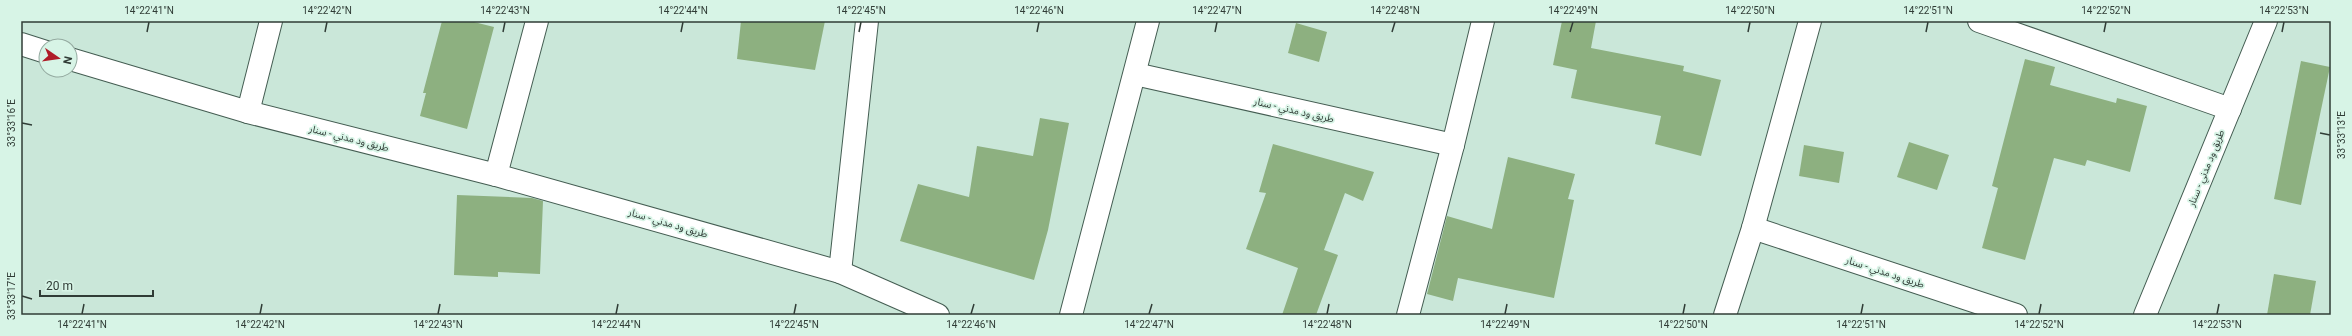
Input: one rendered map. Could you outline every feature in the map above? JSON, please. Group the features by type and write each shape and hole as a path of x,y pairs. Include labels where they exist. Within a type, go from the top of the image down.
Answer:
{"street":[{"path":"248,112 271,21"},
{"path":"496,175 538,21"},
{"path":"840,272 867,21"},
{"path":"1071,315 1148,21"},
{"path":"1408,315 1453,145 1482,21"},
{"path":"1725,315 1753,228 1810,21"},
{"path":"1979,21 2230,109"},
{"name":"طريق ود مدني - سنار","path":"2145,315 2266,21"},
{"path":"21,44 38,49"},
{"name":"طريق ود مدني - سنار","path":"78,61 248,112 496,175 840,272 938,315"},
{"name":"طريق ود مدني - سنار","path":"1135,74 1453,145"},
{"name":"طريق ود مدني - سنار","path":"1753,228 2016,315"}],"building":[{"path":"442,21 470,21 494,27 467,129 420,116 426,93 423,93"},
{"path":"741,21 825,21 815,70 737,59"},
{"path":"1562,21 1596,21 1591,48 1684,66 1683,71 1721,80 1701,156 1655,144 1661,116 1571,98 1577,70 1553,65"},
{"path":"1296,23 1327,32 1319,62 1288,53"},
{"path":"2025,59 2055,67 2050,85 2116,103 2117,98 2147,106 2130,172 2087,160 2085,166 2054,158 2025,260 1982,248 1998,188 1992,186"},
{"path":"2301,61 2330,67 2301,205 2274,199"},
{"path":"1040,118 1069,123 1048,230 1034,280 900,241 918,184 969,197 977,146 1033,156"},
{"path":"1909,142 1949,155 1937,190 1897,177"},
{"path":"1273,144 1374,172 1363,201 1345,193 1324,250 1338,255 1316,315 1282,315 1298,268 1246,249 1266,193 1259,192"},
{"path":"1804,145 1844,152 1839,183 1799,176"},
{"path":"1508,157 1575,174 1568,199 1574,200 1554,298 1458,278 1453,301 1427,294 1447,216 1492,229"},
{"path":"457,195 532,198 543,201 540,274 498,272 498,277 454,275"},
{"path":"2274,274 2316,281 2310,315 2267,315"}]}
